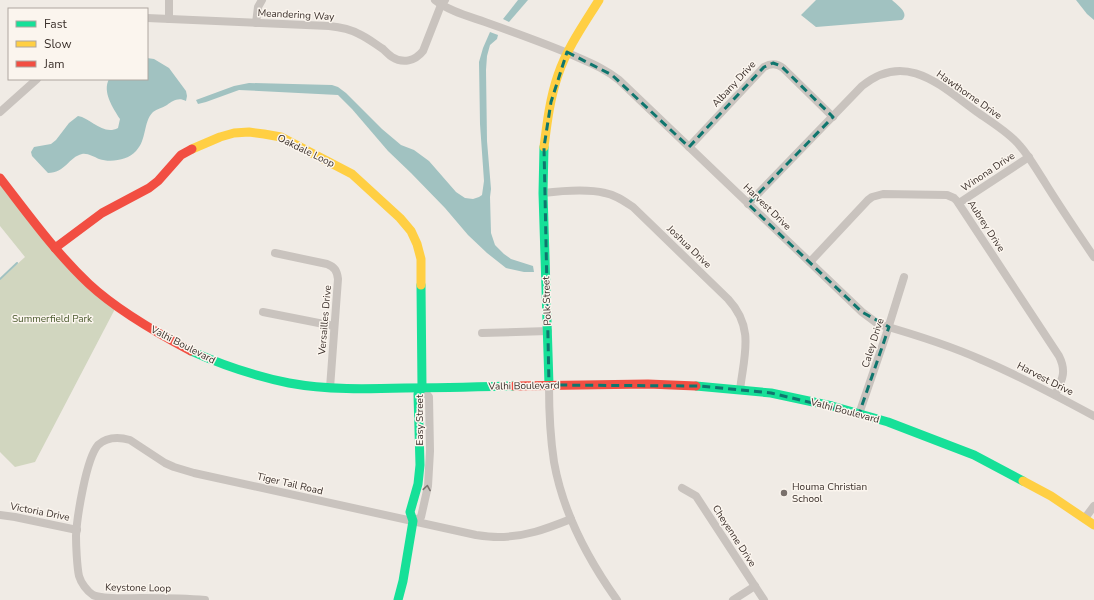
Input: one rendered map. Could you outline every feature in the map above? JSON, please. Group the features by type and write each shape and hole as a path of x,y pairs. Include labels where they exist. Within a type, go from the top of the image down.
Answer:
{"street":[{"path":"169,0 169,19"},
{"path":"256,23 258,7 262,0"},
{"name":"Polk Street","path":"599,0 567,52 558,75 547,122 544,146 543,193 550,426 554,462 571,519 584,548 600,576 617,600"},
{"name":"Meandering Way","path":"148,18 329,26 353,30 367,38 392,57 403,61 408,61 414,59 423,51 441,2"},
{"name":"Harvest Drive","path":"441,2 458,12 567,52 599,66 612,75 867,317 878,324 938,343 980,359 1055,395 1094,416"},
{"name":"Albany Drive","path":"689,147 764,67 769,64 777,64 783,68 833,117"},
{"name":"Hawthorne Drive","path":"748,204 862,86 874,78 894,71 913,72 935,82 1020,145 1094,257"},
{"path":"0,112 36,80"},
{"name":"Oakdale Loop","path":"55,248 102,213 149,188 158,181 181,155 194,148 234,133 248,132 281,137 352,174 400,218 411,231 417,244 421,259 422,388"},
{"name":"Winona Drive","path":"959,203 1029,157"},
{"name":"Valhi Boulevard","path":"0,178 55,248 89,284 117,306 153,330 190,351 220,364 303,385 330,388 376,389 648,384 700,386 771,394 818,403 888,422 974,455 1051,496 1094,525"},
{"name":"Joshua Drive","path":"543,193 592,191 606,193 621,199 633,207 728,299 741,316 745,330 746,342 740,390"},
{"name":"Aubrey Drive","path":"810,262 872,197 883,194 947,195 954,198 959,203 1059,356 1062,362 1063,376 1055,395"},
{"name":"Versailles Drive","path":"275,253 327,264 333,267 337,272 338,279 330,388"},
{"name":"Caley Drive","path":"859,414 889,327 904,277"},
{"path":"263,312 334,326"},
{"path":"482,333 548,331"},
{"name":"Easy Street","path":"398,600 403,581 413,521 410,512 418,484 420,458 418,394 422,388 429,397 430,458 428,486 423,512 421,517 413,521"},
{"name":"Tiger Tail Road","path":"77,530 83,488 91,457 98,446 103,442 120,438 130,440 154,457 174,467 476,535 496,537 519,536 533,533 571,519"},
{"path":"420,458 430,458"},
{"name":"Cheyenne Drive","path":"682,488 696,496 764,600"},
{"path":"1085,518 1094,506"},
{"name":"Victoria Drive","path":"0,515 77,530"},
{"name":"Keystone Loop","path":"77,530 76,537 79,575 82,584 92,594 105,598 168,598 205,600"},
{"path":"733,600 755,586"}],"highlighted area":[{"path":"567,52 612,75 689,147 764,67 773,63 781,66 833,117 748,204 862,312 889,327 859,414 771,393 700,386 549,385 544,147 551,102"}],"green space":[{"name":"Summerfield Park","path":"0,179 47,238 116,307 35,462 15,467 0,452 0,280 25,257 0,226"}],"water":[{"path":"518,0 528,0 509,22 503,19"},
{"path":"816,0 892,0 902,9 905,15 902,20 816,27 801,15"},
{"path":"1076,0 1094,0 1094,20 1087,14"},
{"path":"490,32 498,35 497,39 490,45 487,56 486,70 487,141 491,189 491,233 495,245 504,254 511,259 533,266 534,272 524,272 506,268 487,253 468,235 445,208 388,151 338,95 239,90 198,104 196,100 234,86 249,83 332,85 338,87 401,145 414,150 429,161 456,192 465,198 473,199 482,195 484,181 480,124 479,62"},
{"path":"148,58 154,59 169,68 186,91 187,96 186,101 180,99 176,100 153,112 148,121 142,142 136,151 129,157 109,161 82,154 74,158 63,168 48,173 32,156 31,152 34,147 51,144 69,123 78,116 83,117 97,126 107,130 118,128 120,119 109,100 107,84 109,80 148,80"}],"waterway":[{"path":"0,279 17,263"}],"traffic: fast":[{"path":"544,147 543,193 549,385"},
{"path":"398,600 403,581 413,521 410,512 418,484 420,465 418,394 422,388 421,285"},
{"path":"191,351 251,373 289,383 318,387 361,389 514,386"},
{"path":"696,386 771,393 832,406 888,422 974,455 1023,481"}],"traffic: slow":[{"path":"544,147 551,102 555,84 562,65 576,36 599,0"},
{"path":"192,149 220,137 234,133 249,132 264,134 281,137 352,174 400,218 411,231 417,244 421,259 421,285"},
{"path":"1023,481 1051,496 1094,525"}],"traffic: jam":[{"path":"55,248 102,213 149,188 158,181 181,155 192,149"},
{"path":"0,178 53,246 100,294 151,329 191,351"},
{"path":"514,386 648,384 696,386"}],"place":[{"name":"Houma Christian School","path":"784,493"}]}
